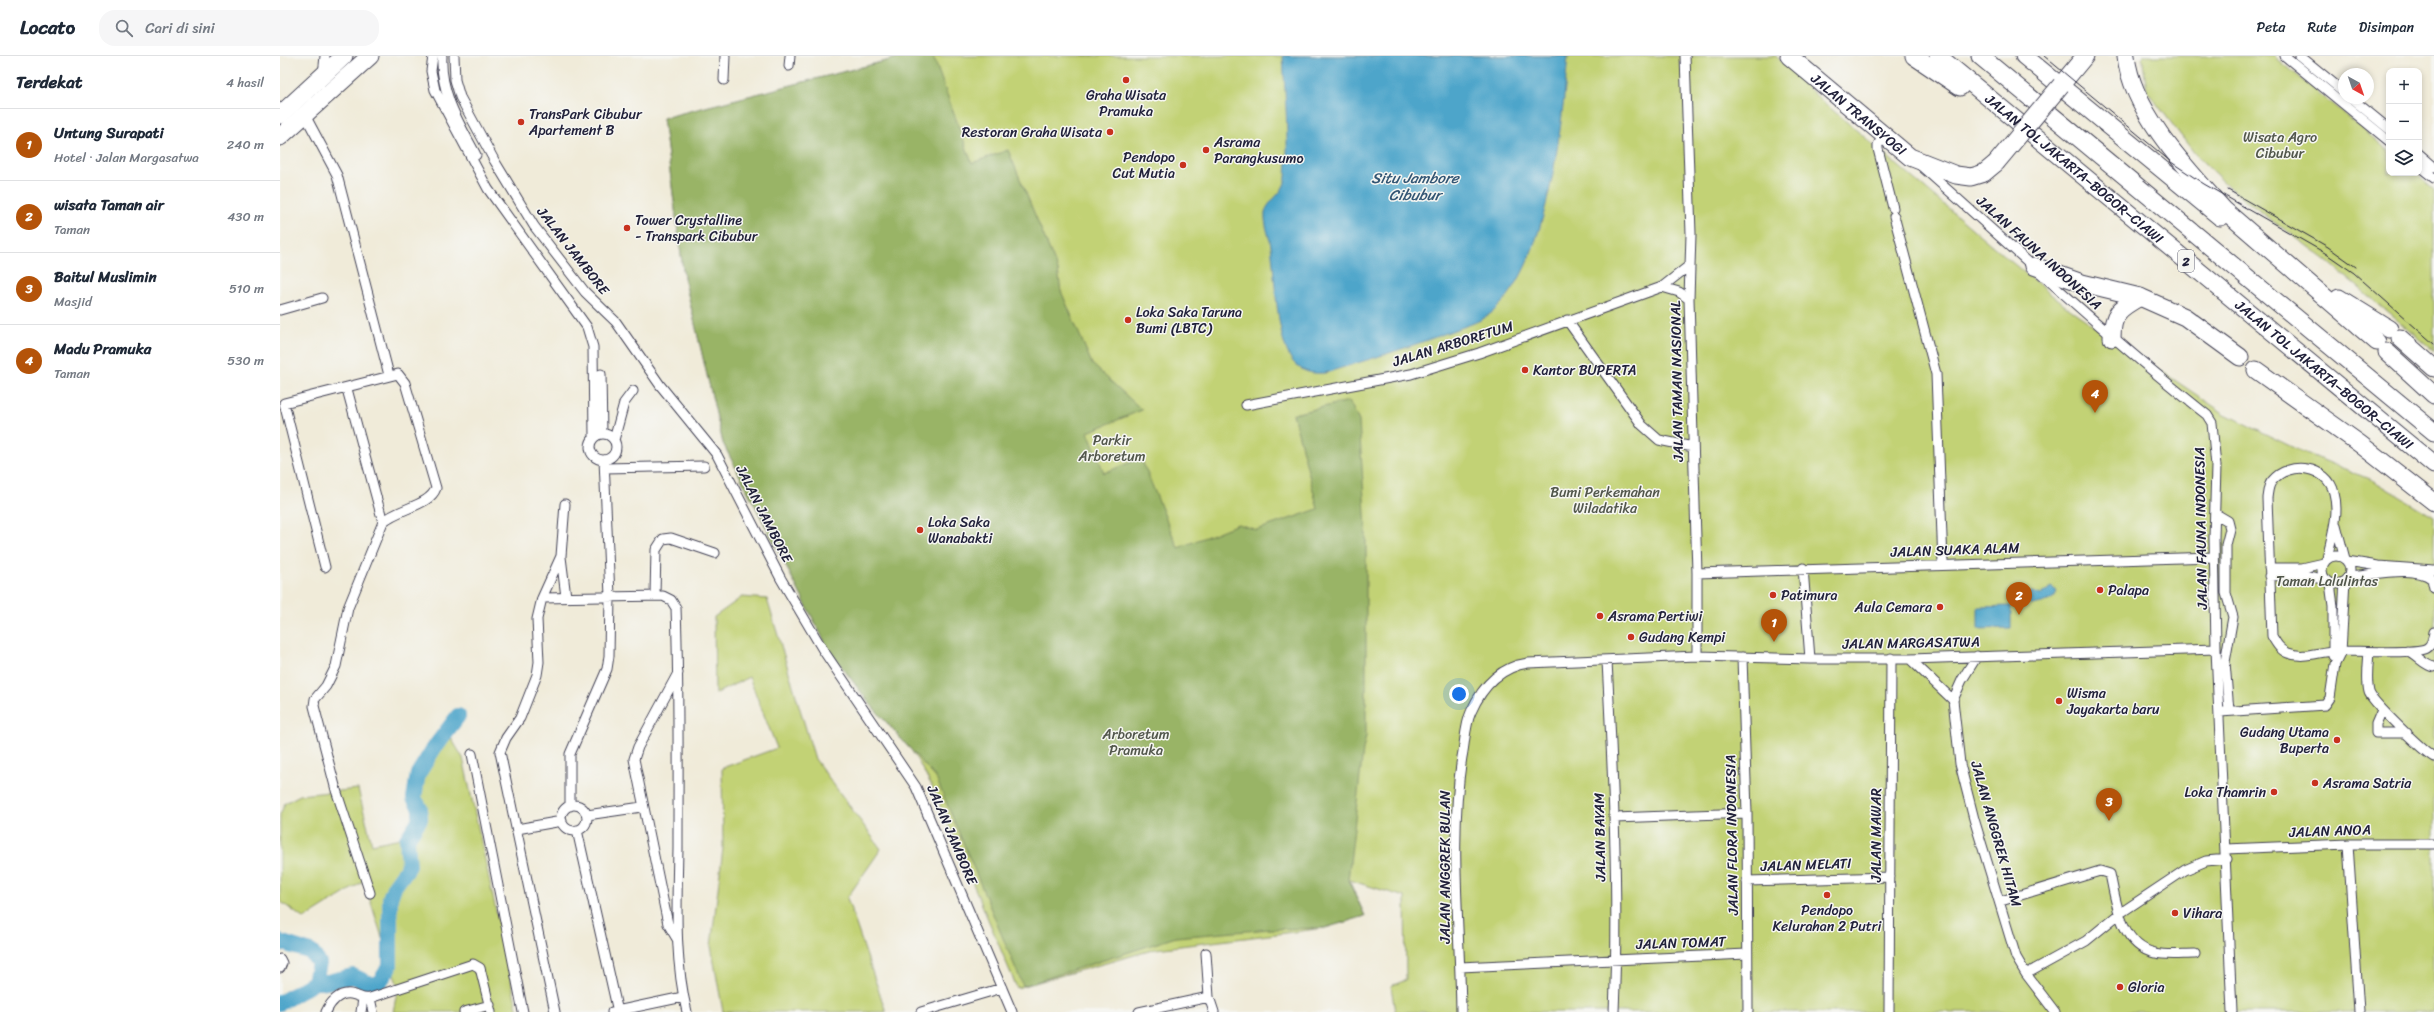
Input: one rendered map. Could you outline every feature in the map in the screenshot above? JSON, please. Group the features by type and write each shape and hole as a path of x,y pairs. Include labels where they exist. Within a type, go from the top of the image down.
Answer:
{"highway":[{"path":"280,115 344,56"},
{"path":"280,138 370,56"},
{"name":"JALAN TRANSYOGI","path":"1790,56 1883,136 1910,157 1956,175 1971,177 1984,173 1996,163 2085,56"},
{"path":"1914,56 2037,138"},
{"name":"JALAN TOL JAKARTA–BOGOR–CIAWI","path":"1938,56 2434,465"},
{"name":"JALAN TOL JAKARTA–BOGOR–CIAWI","path":"1980,56 2434,432"},
{"path":"2024,56 2189,194 2294,270 2395,333 2434,368"},
{"path":"2126,56 2134,86 2145,110 2198,180 2224,210 2382,347 2434,395"},
{"path":"2034,266 2082,283 2140,297 2185,317 2240,357"},
{"path":"2112,338 2112,323 2117,313 2125,305 2140,297"},
{"path":"2256,370 2360,444 2434,502"}],"street":[{"path":"323,76 325,56"},
{"path":"433,56 431,71 488,189 587,327 594,348 598,436"},
{"path":"439,88 442,56"},
{"name":"JALAN JAMBORE","path":"454,56 455,80 460,97 498,168 534,226 585,292 616,322 660,385 717,455 778,574 823,650 916,787 1012,1012"},
{"path":"724,80 725,56"},
{"path":"789,66 790,56"},
{"path":"2285,56 2387,140"},
{"path":"2300,56 2338,87"},
{"name":"JALAN TAMAN NASIONAL","path":"1686,60 1686,106 1691,234 1689,299 1697,573 1697,656"},
{"path":"431,71 441,74"},
{"path":"2358,104 2386,127"},
{"path":"305,115 337,175 389,375"},
{"path":"1883,136 1878,145 1878,149 1936,374 1944,564"},
{"name":"JALAN FAUNA INDONESIA","path":"1910,157 2034,266 2112,338 2210,419 2216,466 2214,557 2216,649 2225,711 2226,849 2232,1012"},
{"path":"2422,157 2434,167"},
{"path":"2422,168 2434,178"},
{"name":"JALAN ARBORETUM","path":"1246,405 1411,374 1500,346 1567,320 1662,287 1690,265"},
{"path":"1662,287 1673,289 1689,299"},
{"path":"280,310 322,298"},
{"path":"1567,320 1642,425 1659,440 1693,447"},
{"path":"325,567 282,404 347,388 389,375 400,375 405,383 436,488 428,499 392,514 384,522 348,608 336,666 326,686 315,699 314,706 336,790 370,893"},
{"path":"347,388 384,522"},
{"path":"570,806 570,754 607,669 609,656 610,596 604,464 615,453 614,440 624,403 633,391"},
{"path":"614,440 609,435 598,436 590,444 590,453 604,464 704,466"},
{"path":"2216,514 2228,521 2230,529 2227,539 2225,558 2226,592 2233,617 2225,662 2225,711 2325,705 2330,698 2336,651 2347,578 2350,569 2335,522 2334,491 2324,474 2305,469 2281,474 2273,480 2269,486 2267,498 2272,636 2276,643 2287,653 2295,655 2319,655 2336,651 2369,652 2406,650 2428,648 2433,641 2434,632"},
{"path":"565,504 561,556 566,597"},
{"path":"2335,522 2323,574 2328,581 2333,606 2336,651"},
{"path":"655,595 656,550 663,539 671,538 715,553"},
{"path":"555,1012 500,752 506,738 520,718 536,675 538,662 537,619 542,598 561,556"},
{"path":"2269,572 2302,568 2336,556 2346,560 2378,566 2434,570"},
{"name":"JALAN SUAKA ALAM","path":"1697,573 1803,568 2214,557"},
{"path":"1803,568 1810,659"},
{"path":"2269,572 2303,575 2338,584 2347,578 2383,573 2423,574 2432,579 2434,588"},
{"path":"542,598 655,595 668,598 676,608 679,671 677,939 683,997 687,1012"},
{"name":"JALAN MARGASATWA","path":"1607,661 1697,656 1810,659 1910,659 2216,649"},
{"path":"2406,650 2417,654 2425,664 2434,667"},
{"path":"2369,652 2368,692 2382,710 2434,757"},
{"path":"1910,659 1941,686 1953,700 1962,680 1977,656"},
{"name":"JALAN FLORA INDONESIA","path":"1742,658 1747,813 1748,1012"},
{"name":"JALAN MAWAR","path":"1889,1012 1891,658"},
{"name":"JALAN BAYAM","path":"1607,661 1615,818 1616,960 1614,1012"},
{"name":"JALAN ANGGREK BULAN","path":"1461,1012 1456,804 1465,738 1470,714 1476,702 1494,677 1518,665 1607,661"},
{"path":"677,939 668,924 642,808 634,759 638,747 679,671"},
{"name":"JALAN ANGGREK HITAM","path":"1953,700 1960,764 2016,957 2026,974 2055,1012"},
{"path":"2382,710 2376,724 2376,733 2407,733"},
{"path":"472,754 523,1012"},
{"path":"570,806 581,807 587,815 585,824 577,830 568,829 562,821 564,810 570,806"},
{"path":"587,815 642,808"},
{"path":"1615,818 1747,813"},
{"path":"517,829 562,821"},
{"path":"577,830 616,1012 683,997"},
{"path":"2348,844 2359,1012"},
{"name":"JALAN ANOA","path":"2226,849 2348,844 2434,844"},
{"path":"2026,974 2047,965 2086,941 2119,914 2185,870 2206,861 2227,859"},
{"path":"2001,901 2100,870 2106,871 2110,874 2119,914 2130,936 2145,950 2155,953 2195,954"},
{"name":"JALAN MELATI","path":"1747,881 1890,877"},
{"path":"1206,952 1210,997 1214,1012"},
{"name":"JALAN TOMAT","path":"1460,967 1747,954"},
{"path":"280,959 282,963 280,968"},
{"path":"326,1012 331,1002 338,997 350,994 367,998 474,964 480,968 490,1008 464,1012"},
{"path":"922,1012 1002,988"},
{"path":"1139,1012 1210,997"},
{"path":"361,1012 367,998"},
{"path":"367,998 373,1012"}],"green space":[{"name":"Bumi Perkemahan Wiladatika","path":"905,56 1776,56 1822,101 2064,305 2225,414 2296,449 2374,481 2434,517 2434,1012 1395,1012 1391,986 1406,980 1405,897 1349,880 1365,916 1325,928 1156,949 1017,988 931,784 912,751 871,705 829,650 723,443 684,277 663,118"},
{"name":"Arboretum Pramuka","path":"905,56 933,56 972,163 1008,150 1058,270 1061,291 1092,364 1142,410 1088,432 1104,473 1141,458 1178,548 1238,524 1257,530 1318,509 1293,414 1349,401 1359,421 1366,529 1366,736 1363,750 1348,880 1365,916 1325,928 1270,929 1176,937 1023,986 936,778 871,705 829,650 723,443 684,277 663,118"},
{"name":"Wisata Agro Cibubur","path":"2142,56 2274,56 2386,149 2386,176 2418,176 2434,190 2434,351 2326,260 2234,192 2195,154 2147,91"},
{"path":"742,597 767,599 815,759 881,849 847,898 886,1012 723,1012 711,946 723,848 722,768 777,748 749,677 715,694 714,617"},
{"path":"451,738 463,758 518,1012 393,1012 398,987 364,881 304,919 280,901 280,815 285,803 300,795 358,789 372,844 415,835 424,766"}],"water":[{"name":"Situ Jambore Cibubur","path":"1283,56 1568,56 1556,156 1539,231 1526,265 1510,293 1490,314 1476,322 1418,343 1325,373 1306,371 1294,363 1286,348 1279,320 1271,246 1265,217 1266,208 1283,188 1286,177 1287,132"},
{"path":"2051,587 2057,591 2050,600 2044,603 2032,605 2027,601 2026,594 2030,591 2041,595"},
{"path":"2011,606 2011,628 1978,629 1978,607"}],"waterway":[{"path":"280,1003 315,982 327,982 353,976 374,986 381,980 390,966 390,898 394,887 409,866 407,839 420,819 420,808 414,798 418,774 434,748 458,716"},
{"path":"280,942 311,952 319,963 315,982"}],"tram line":[{"path":"2044,56 2171,162 2204,184 2325,253 2354,273 2434,344"},
{"path":"2228,190 2328,247 2356,267"}],"place":[{"name":"Graha Wisata Pramuka","path":"1126,80"},
{"name":"TransPark Cibubur Apartement B","path":"521,122"},
{"name":"Restoran Graha Wisata","path":"1110,132"},
{"name":"Asrama Parangkusumo","path":"1206,150"},
{"name":"Pendopo Cut Mutia","path":"1183,165"},
{"name":"Tower Crystalline - Transpark Cibubur","path":"627,228"},
{"name":"Loka Saka Taruna Bumi (LBTC)","path":"1128,320"},
{"name":"Kantor BUPERTA","path":"1525,370"},
{"name":"Madu Pramuka","path":"2095,413"},
{"name":"Loka Saka Wanabakti","path":"920,530"},
{"name":"Palapa","path":"2100,590"},
{"name":"Patimura","path":"1773,595"},
{"name":"Aula Cemara","path":"1940,607"},
{"name":"wisata Taman air","path":"2019,615"},
{"name":"Asrama Pertiwi","path":"1600,616"},
{"name":"Gudang Kempi","path":"1631,637"},
{"name":"Untung Surapati","path":"1774,642"},
{"name":"Wisma Jayakarta baru","path":"2059,701"},
{"name":"Gudang Utama Buperta","path":"2337,740"},
{"name":"Asrama Satria","path":"2315,783"},
{"name":"Loka Thamrin","path":"2274,792"},
{"name":"Baitul Muslimin","path":"2109,821"},
{"name":"Pendopo Kelurahan 2 Putri","path":"1827,895"},
{"name":"Vihara","path":"2175,913"},
{"name":"Gloria","path":"2120,987"}],"park label":[{"name":"Parkir Arboretum","path":"1112,448"},
{"name":"Taman Lalulintas","path":"2327,581"}]}
